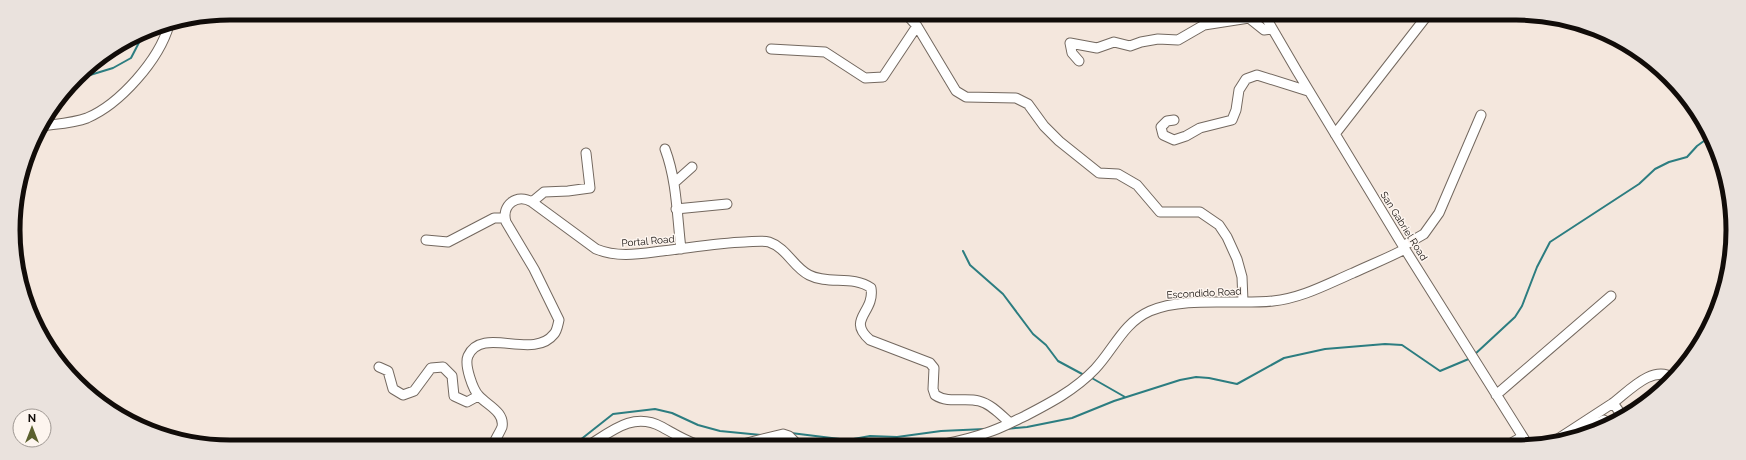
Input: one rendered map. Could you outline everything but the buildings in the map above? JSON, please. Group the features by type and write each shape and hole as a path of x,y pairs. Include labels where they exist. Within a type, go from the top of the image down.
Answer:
{"street":[{"path":"912,20 917,26 956,91 966,97 1016,98 1028,104 1044,126 1059,141 1099,174 1118,174 1137,185 1160,212 1200,212 1219,225 1227,237 1237,259 1242,277 1243,301"},
{"path":"1079,61 1072,53 1070,43 1097,48 1114,42 1130,46 1141,42 1158,39 1178,40 1204,25 1236,20"},
{"path":"1252,20 1264,30 1272,29"},
{"name":"San Gabriel Road","path":"1268,20 1308,91 1524,440"},
{"path":"1335,134 1424,20"},
{"path":"770,49 824,52 865,78 883,77 917,26"},
{"path":"48,125 86,118 104,109 130,85 150,63 168,29"},
{"path":"1174,120 1167,121 1161,127 1163,135 1174,140 1186,136 1200,128 1232,120 1236,110 1239,90 1246,79 1257,75 1308,91"},
{"name":"Escondido Road","path":"961,440 988,433 1010,423 1055,400 1074,388 1096,368 1125,329 1136,319 1148,312 1162,307 1181,304 1272,301 1306,294 1404,248 1424,234 1439,213 1481,115"},
{"path":"665,149 670,162 674,183 680,249"},
{"path":"495,440 502,426 500,416 478,396 467,368 468,357 475,349 486,343 532,346 545,343 556,333 559,320 534,269 505,218 506,209 512,201 522,198 532,202 544,192 590,188 586,153"},
{"path":"674,183 692,167"},
{"name":"Portal Road","path":"532,202 596,249 608,254 626,255 736,242 768,242 783,250 809,275 823,279 865,284 871,288 872,297 859,326 862,333 870,340 930,363 934,368 933,390 935,395 941,399 980,401 990,406 1010,423"},
{"path":"676,209 727,204"},
{"path":"426,240 448,242 494,218 505,218"},
{"path":"1496,395 1611,296"},
{"path":"379,367 388,371 393,389 403,395 414,391 431,368 443,366 452,376 454,396 467,402 478,396"},
{"path":"1566,434 1613,404 1650,375 1668,374"},
{"path":"1613,404 1620,413"},
{"path":"598,440 621,426 640,420 660,425 688,440"},
{"path":"759,440 783,434 789,436 793,440"},
{"path":"1517,440 1522,437"}],"waterway":[{"path":"89,75 113,68 131,58 140,41"},
{"path":"1474,355 1515,317 1522,306 1537,267 1550,242 1639,184 1655,169 1669,162 1687,157 1697,146 1705,140"},
{"path":"963,251 970,265 1003,294 1033,334 1046,345 1058,361 1084,375"},
{"path":"1006,429 1027,427 1072,418 1114,401 1180,380 1196,377 1209,378 1237,384 1284,358 1325,349 1385,344 1402,345 1440,371 1471,358"},
{"path":"1090,377 1125,397"},
{"path":"580,440 613,414 655,409 672,413 698,425 720,431 761,435"},
{"path":"791,433 848,440 870,436 897,437 941,431 985,429"}]}
